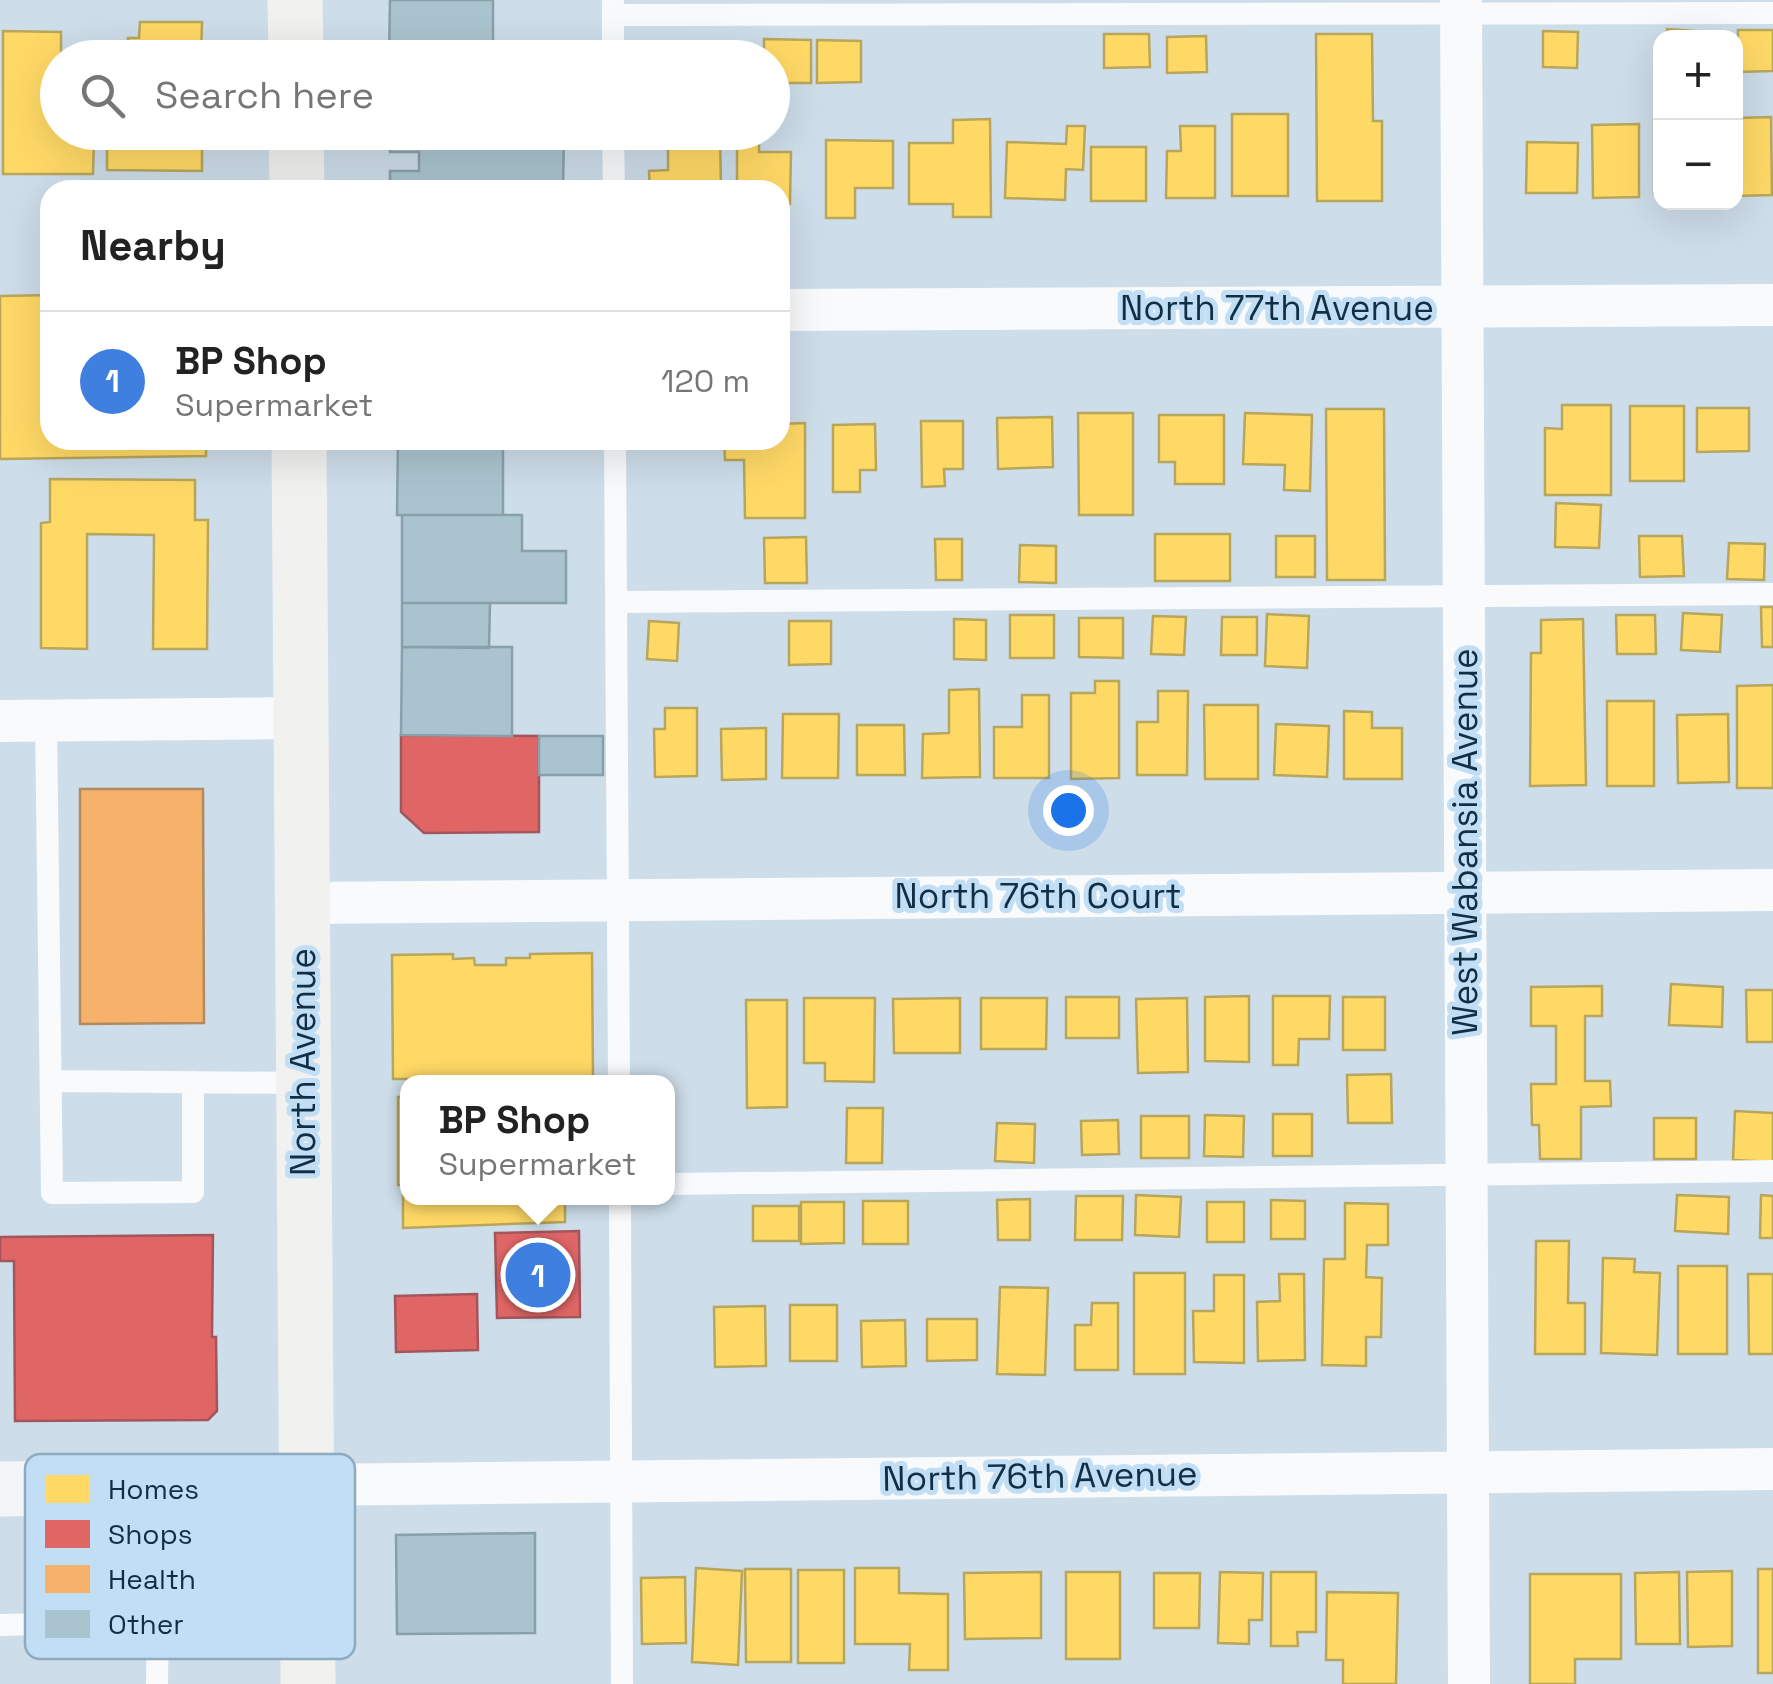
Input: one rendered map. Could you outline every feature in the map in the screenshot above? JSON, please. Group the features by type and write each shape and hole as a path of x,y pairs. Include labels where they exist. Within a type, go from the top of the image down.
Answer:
{"main road":[{"path":"295,0 296,40"},
{"path":"296,150 297,180"},
{"name":"North Avenue","path":"299,450 308,1454"}],"street":[{"name":"West Wabansia Avenue","path":"1461,7 1469,1684"},
{"name":"North 77th Avenue","path":"790,310 1773,305"},
{"path":"0,721 301,718"},
{"name":"North 76th Court","path":"302,903 1773,890"},
{"name":"North 76th Avenue","path":"355,1485 1773,1469"},
{"path":"0,1490 25,1490"}],"lane":[{"path":"613,40 613,7 1461,7 1773,13"},
{"path":"614,150 614,180"},
{"path":"616,450 619,1075"},
{"path":"616,602 1773,594"},
{"path":"46,720 52,1194 193,1192 193,1082"},
{"path":"52,1081 304,1083"},
{"path":"675,1184 1773,1172"},
{"path":"620,1205 622,1684"},
{"path":"0,1624 25,1624"},
{"path":"156,1684 157,1659"}],"building: Homes":[{"path":"140,22 202,22 202,40 128,40 139,38"},
{"path":"1743,30 1773,30 1773,71 1743,72"},
{"path":"3,31 61,32 61,40 40,40 40,150 94,150 93,174 3,174"},
{"path":"1543,31 1578,32 1577,68 1543,67"},
{"path":"1104,34 1149,34 1150,67 1104,68"},
{"path":"1316,34 1372,34 1373,121 1382,121 1382,201 1317,201"},
{"path":"1206,36 1207,72 1167,73 1167,37"},
{"path":"764,39 811,40 811,83 790,83 790,40"},
{"path":"817,40 861,41 861,82 817,83"},
{"path":"1232,114 1288,114 1288,196 1232,196"},
{"path":"1771,117 1772,195 1743,196 1743,118"},
{"path":"990,119 991,217 953,217 953,204 909,204 909,143 953,143 953,120"},
{"path":"1639,124 1639,197 1593,198 1592,125"},
{"path":"1067,126 1085,126 1083,170 1066,169 1065,200 1005,198 1007,142 1066,144"},
{"path":"1180,126 1215,126 1215,198 1166,198 1167,151 1181,151"},
{"path":"826,140 893,141 893,188 855,188 855,218 826,218"},
{"path":"1527,142 1578,143 1577,193 1526,193"},
{"path":"1091,147 1146,147 1146,201 1091,201"},
{"path":"107,150 202,150 202,171 107,170"},
{"path":"668,150 720,150 721,180 649,180 649,171 668,170"},
{"path":"737,150 791,152 790,204 790,180 737,180"},
{"path":"40,295 40,450 206,450 206,456 0,459 0,296"},
{"path":"1562,405 1611,405 1611,495 1545,495 1545,428 1562,429"},
{"path":"1630,406 1684,406 1684,481 1630,481"},
{"path":"1697,408 1749,408 1749,451 1697,452"},
{"path":"1326,409 1384,409 1385,580 1327,580"},
{"path":"1078,413 1133,413 1133,515 1079,515"},
{"path":"1245,413 1312,415 1310,491 1284,490 1285,465 1243,464"},
{"path":"1159,415 1224,415 1224,484 1175,484 1175,462 1159,462"},
{"path":"1052,417 1053,467 998,469 997,418"},
{"path":"921,421 963,421 963,469 944,469 945,486 922,487"},
{"path":"805,423 805,518 745,518 744,460 725,460 724,450 790,450 790,424"},
{"path":"875,424 876,470 860,470 860,492 833,492 833,425"},
{"path":"50,479 195,480 195,520 208,520 207,649 153,649 154,535 87,534 87,649 41,648 41,523 50,522"},
{"path":"1556,503 1601,505 1599,548 1555,547"},
{"path":"1155,534 1230,534 1230,581 1155,581"},
{"path":"1276,536 1315,536 1315,577 1276,577"},
{"path":"1639,536 1682,536 1684,576 1640,577"},
{"path":"806,537 807,583 765,583 764,538"},
{"path":"935,539 962,539 962,580 936,580"},
{"path":"1729,543 1765,544 1764,580 1727,579"},
{"path":"1020,545 1056,546 1056,583 1019,582"},
{"path":"1761,607 1773,607 1773,647 1762,647"},
{"path":"1683,613 1722,615 1720,652 1681,650"},
{"path":"1267,614 1309,616 1307,668 1265,666"},
{"path":"1010,615 1054,615 1054,658 1010,658"},
{"path":"1616,615 1655,615 1656,654 1617,654"},
{"path":"1153,616 1186,617 1184,655 1151,654"},
{"path":"1222,617 1257,617 1257,655 1221,655"},
{"path":"1079,618 1123,618 1123,658 1079,657"},
{"path":"954,619 986,620 986,660 954,659"},
{"path":"1583,619 1586,785 1530,786 1531,653 1541,653 1541,620"},
{"path":"649,621 679,623 677,661 647,659"},
{"path":"789,621 831,621 831,664 789,665"},
{"path":"1095,681 1119,681 1119,778 1071,779 1071,693 1095,693"},
{"path":"1773,685 1773,788 1737,788 1737,686"},
{"path":"979,689 980,777 922,778 923,734 949,733 949,690"},
{"path":"1158,691 1188,691 1187,775 1137,775 1137,722 1158,722"},
{"path":"1022,695 1049,695 1049,778 994,778 994,727 1022,727"},
{"path":"1607,701 1654,701 1654,786 1607,786"},
{"path":"1204,705 1258,705 1258,779 1205,779"},
{"path":"665,708 697,708 697,776 655,777 654,729 665,729"},
{"path":"1344,711 1372,712 1372,728 1402,728 1402,779 1344,779"},
{"path":"783,714 839,714 838,778 782,778"},
{"path":"1728,714 1729,782 1678,783 1677,715"},
{"path":"1276,724 1329,726 1327,777 1274,775"},
{"path":"857,725 904,725 905,775 857,775"},
{"path":"766,728 766,779 722,780 721,729"},
{"path":"592,953 593,1075 400,1075 400,1079 393,1079 392,955 453,954 453,959 474,958 475,965 506,965 506,958 530,958 530,954"},
{"path":"1671,984 1723,987 1722,1027 1669,1025"},
{"path":"1602,986 1602,1016 1585,1016 1585,1081 1610,1081 1611,1106 1581,1107 1581,1159 1540,1159 1539,1125 1532,1125 1531,1084 1556,1084 1556,1026 1531,1026 1531,987"},
{"path":"1746,990 1773,990 1773,1042 1747,1042"},
{"path":"1249,996 1249,1062 1205,1061 1205,997"},
{"path":"1273,996 1330,996 1329,1039 1299,1039 1298,1065 1273,1065"},
{"path":"1066,997 1119,997 1119,1038 1066,1038"},
{"path":"1343,997 1385,997 1385,1050 1343,1050"},
{"path":"804,998 875,998 874,1082 825,1081 825,1063 804,1063"},
{"path":"960,998 960,1053 894,1053 893,999"},
{"path":"981,998 1047,998 1046,1049 981,1049"},
{"path":"1187,998 1188,1072 1138,1073 1136,999"},
{"path":"746,1000 787,1000 787,1107 747,1108"},
{"path":"1391,1074 1392,1123 1348,1123 1347,1075"},
{"path":"398,1097 400,1097 400,1185"},
{"path":"847,1108 883,1108 882,1163 846,1163"},
{"path":"1735,1111 1773,1113 1773,1162 1733,1160"},
{"path":"1273,1114 1312,1114 1312,1156 1273,1156"},
{"path":"1205,1115 1244,1116 1243,1157 1204,1156"},
{"path":"1141,1116 1189,1116 1189,1158 1141,1158"},
{"path":"1654,1118 1696,1118 1696,1159 1654,1159"},
{"path":"1118,1120 1119,1154 1082,1155 1081,1121"},
{"path":"997,1123 1035,1124 1034,1163 995,1161"},
{"path":"1136,1195 1181,1197 1179,1237 1135,1235"},
{"path":"1677,1195 1729,1197 1728,1234 1675,1231"},
{"path":"1761,1195 1773,1196 1773,1238 1760,1238"},
{"path":"1076,1196 1123,1196 1122,1240 1075,1240"},
{"path":"1030,1199 1030,1240 998,1240 997,1200"},
{"path":"1271,1200 1305,1201 1305,1239 1271,1239"},
{"path":"863,1201 908,1201 908,1244 863,1244"},
{"path":"801,1202 844,1202 844,1243 801,1244"},
{"path":"1207,1202 1244,1202 1244,1242 1207,1242"},
{"path":"1345,1203 1388,1204 1388,1245 1367,1245 1366,1277 1382,1278 1381,1337 1366,1337 1366,1366 1322,1365 1324,1259 1345,1259"},
{"path":"403,1205 565,1205 565,1222 403,1228"},
{"path":"753,1206 799,1206 799,1241 753,1241"},
{"path":"1536,1241 1569,1241 1568,1303 1585,1303 1585,1354 1535,1354"},
{"path":"1603,1258 1635,1259 1634,1272 1660,1273 1657,1355 1601,1353"},
{"path":"1678,1266 1727,1266 1727,1354 1678,1354"},
{"path":"1134,1273 1185,1273 1185,1374 1134,1374"},
{"path":"1279,1274 1304,1274 1305,1360 1258,1361 1257,1302 1280,1301"},
{"path":"1748,1274 1773,1274 1773,1354 1749,1354"},
{"path":"1214,1275 1244,1275 1244,1363 1194,1362 1193,1311 1214,1311"},
{"path":"1000,1287 1048,1288 1045,1375 997,1374"},
{"path":"1092,1303 1118,1303 1118,1370 1075,1370 1075,1325 1091,1325"},
{"path":"790,1305 837,1305 837,1361 790,1361"},
{"path":"765,1306 766,1366 715,1367 714,1307"},
{"path":"927,1319 977,1319 977,1360 927,1361"},
{"path":"905,1320 906,1366 862,1367 861,1321"},
{"path":"696,1568 742,1571 738,1665 692,1662"},
{"path":"855,1568 899,1568 899,1593 948,1594 948,1670 909,1670 910,1644 855,1644"},
{"path":"745,1569 791,1569 791,1662 746,1662"},
{"path":"1758,1569 1773,1569 1773,1673 1758,1673"},
{"path":"798,1570 844,1570 844,1663 798,1663"},
{"path":"1732,1571 1732,1646 1688,1647 1687,1572"},
{"path":"1041,1572 1041,1638 965,1639 964,1573"},
{"path":"1066,1572 1120,1572 1120,1659 1066,1659"},
{"path":"1220,1572 1263,1573 1262,1620 1249,1620 1249,1644 1218,1643"},
{"path":"1271,1572 1316,1572 1316,1632 1297,1632 1298,1646 1271,1646"},
{"path":"1679,1572 1680,1644 1636,1644 1635,1573"},
{"path":"1154,1573 1200,1573 1199,1628 1154,1628"},
{"path":"1530,1574 1621,1574 1621,1659 1575,1659 1575,1684 1530,1684"},
{"path":"685,1577 686,1643 642,1644 641,1578"},
{"path":"1327,1592 1398,1593 1396,1684 1343,1684 1343,1660 1326,1660"}],"building: Shops":[{"path":"401,735 539,736 539,832 424,833 401,812"},
{"path":"579,1231 580,1317 497,1318 495,1233"},
{"path":"213,1235 212,1337 216,1337 217,1411 208,1420 15,1421 14,1261 0,1261 0,1237"},
{"path":"477,1294 478,1350 396,1352 395,1296"}],"building: Health":[{"path":"80,789 203,789 204,1023 80,1024"}],"building: Other":[{"path":"390,0 493,0 493,40 389,40"},
{"path":"564,150 563,180 390,180 390,171 419,171 419,152 390,152"},
{"path":"398,450 503,450 503,515 397,515"},
{"path":"402,515 522,515 522,551 566,551 566,603 402,603"},
{"path":"402,603 490,603 489,648 402,647"},
{"path":"402,647 512,647 512,736 401,735"},
{"path":"539,736 603,736 603,775 539,775"},
{"path":"535,1533 535,1633 397,1634 396,1535"}],"place":[{"name":"BP Shop","path":"538,1275"}]}
